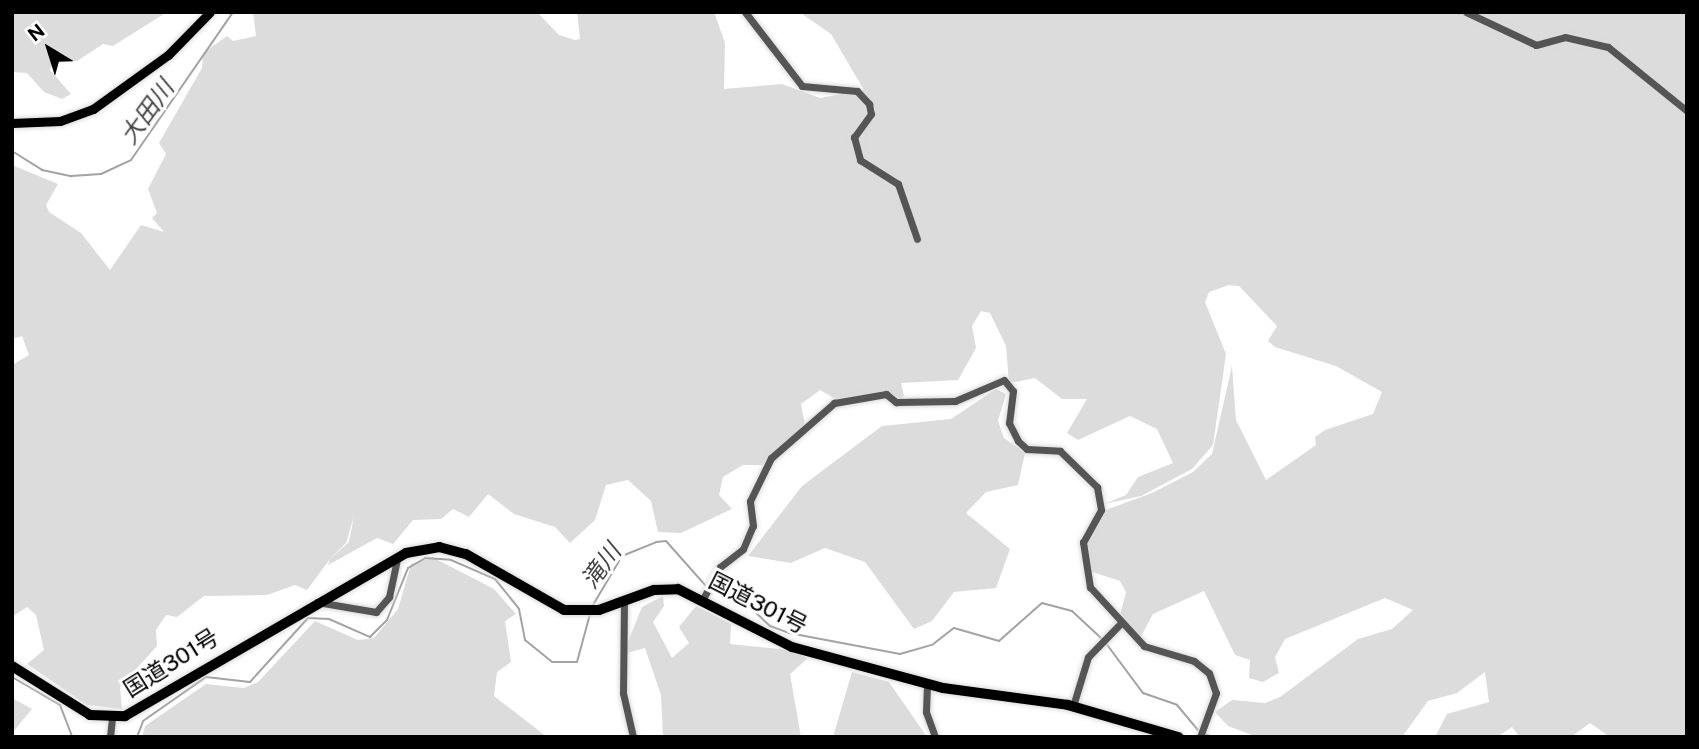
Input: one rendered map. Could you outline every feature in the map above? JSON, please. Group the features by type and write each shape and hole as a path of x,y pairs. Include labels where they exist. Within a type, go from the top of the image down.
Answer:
{"highway":[{"name":"国道301号","path":"12,666 90,715 112,718 145,708 208,663 397,558 430,547 453,548 551,606 593,611 669,588 704,597 792,647 927,684 1073,706 1178,737"}],"main road":[{"path":"12,123 60,121 93,109 168,55 210,12"}],"street":[{"path":"745,12 803,86 857,91 872,107 854,137 860,160 898,184 917,239"},
{"path":"1466,12 1536,45 1562,37 1608,47 1687,111"},
{"path":"704,597 720,567 743,549 754,526 750,501 771,458 838,401 886,394 896,402 955,401 1004,380 1013,391 1009,423 1018,441 1027,449 1060,451 1094,482 1101,510 1083,542 1084,572 1120,624 1144,646 1194,661 1209,673 1216,693 1201,736"},
{"path":"317,602 376,612 389,597 397,558"},
{"path":"624,600 623,693 633,737"},
{"path":"1073,706 1085,661 1120,624"},
{"path":"927,684 926,712 935,737"},
{"path":"110,737 112,718"}],"shaded area":[{"path":"12,12 167,12 113,46 103,44 77,61 54,60 50,70 71,94 62,99 44,92 27,73 12,72"},
{"path":"253,12 537,12 559,35 575,40 580,39 577,12 714,12 725,43 724,89 782,84 820,98 864,90 831,34 799,12 1464,12 1536,46 1562,38 1607,48 1687,112 1687,737 1610,737 1590,723 1571,737 1520,737 1512,727 1497,737 1435,737 1447,714 1489,702 1485,672 1457,693 1428,701 1402,737 1257,737 1228,726 1215,712 1232,700 1265,703 1280,697 1358,639 1392,629 1413,610 1385,598 1285,639 1275,657 1279,673 1263,682 1249,678 1250,660 1235,655 1204,591 1153,614 1139,640 1120,615 1126,592 1120,581 1089,571 1085,545 1103,511 1152,493 1193,472 1212,454 1232,366 1236,420 1266,480 1316,445 1315,437 1325,430 1373,414 1382,392 1336,366 1275,347 1268,341 1277,326 1239,286 1229,285 1209,292 1205,302 1226,354 1213,445 1192,469 1141,496 1104,504 1126,495 1138,477 1173,463 1157,429 1130,416 1078,440 1067,433 1087,399 1062,399 1035,378 1009,383 1006,346 990,313 981,311 972,326 976,348 958,380 901,383 904,396 897,400 887,392 836,399 820,390 801,404 805,425 763,465 743,465 723,477 719,495 732,509 681,533 658,532 651,501 628,480 606,485 595,520 570,543 555,527 514,514 488,494 469,517 453,509 441,519 413,520 393,544 377,538 328,565 330,559 307,590 295,585 267,595 204,596 177,617 166,615 156,630 157,646 120,687 122,709 87,705 27,664 44,650 36,615 27,607 12,617 12,365 29,355 22,336 12,339 12,165 58,184 46,205 49,212 81,233 110,270 141,225 164,232 152,218 157,213 148,189 166,154 159,143 202,68 203,53 227,36 233,41 256,36","holes":["354,516 349,542 330,559 346,543"]},
{"path":"1468,12 1687,12 1687,109 1608,46 1571,38 1541,45"},
{"path":"996,389 1006,394 998,421 1004,438 1025,453 1018,485 986,492 966,513 1010,549 996,588 954,592 932,621 914,629 865,562 825,548 791,563 748,556 802,486 882,426 951,419"},
{"path":"432,557 494,589 516,614 505,621 511,662 497,672 494,696 547,737 142,737 145,726 206,684 244,688 258,682 315,621 358,640 374,638 398,609 411,564"},
{"path":"663,596 664,606 653,622 672,658 689,643 679,627 696,606 731,624 730,644 799,651 807,659 790,674 801,737 663,737 661,695 645,648 623,654 642,607"},
{"path":"852,672 889,682 927,737 833,737"},
{"path":"12,698 32,709 12,733"}],"waterway":[{"name":"大田川","path":"12,151 42,170 71,176 101,174 131,160 233,12"},
{"name":"滝川","path":"593,605 622,556 656,542 666,541 706,586"},
{"name":"滝川","path":"137,737 143,721 206,677 250,682 308,618 329,619 370,637 387,620 408,568 425,558 451,560 495,579 519,609 525,640 552,662 577,662 590,614"},
{"name":"滝川","path":"711,589 736,594 770,626 789,633 900,654 932,645 954,628 999,641 1042,603 1072,611 1101,638"},
{"name":"滝川","path":"1105,642 1143,693 1177,705 1198,730"},
{"name":"滝川","path":"12,677 60,705 72,737"},
{"name":"滝川","path":"1203,733 1212,737"}]}
